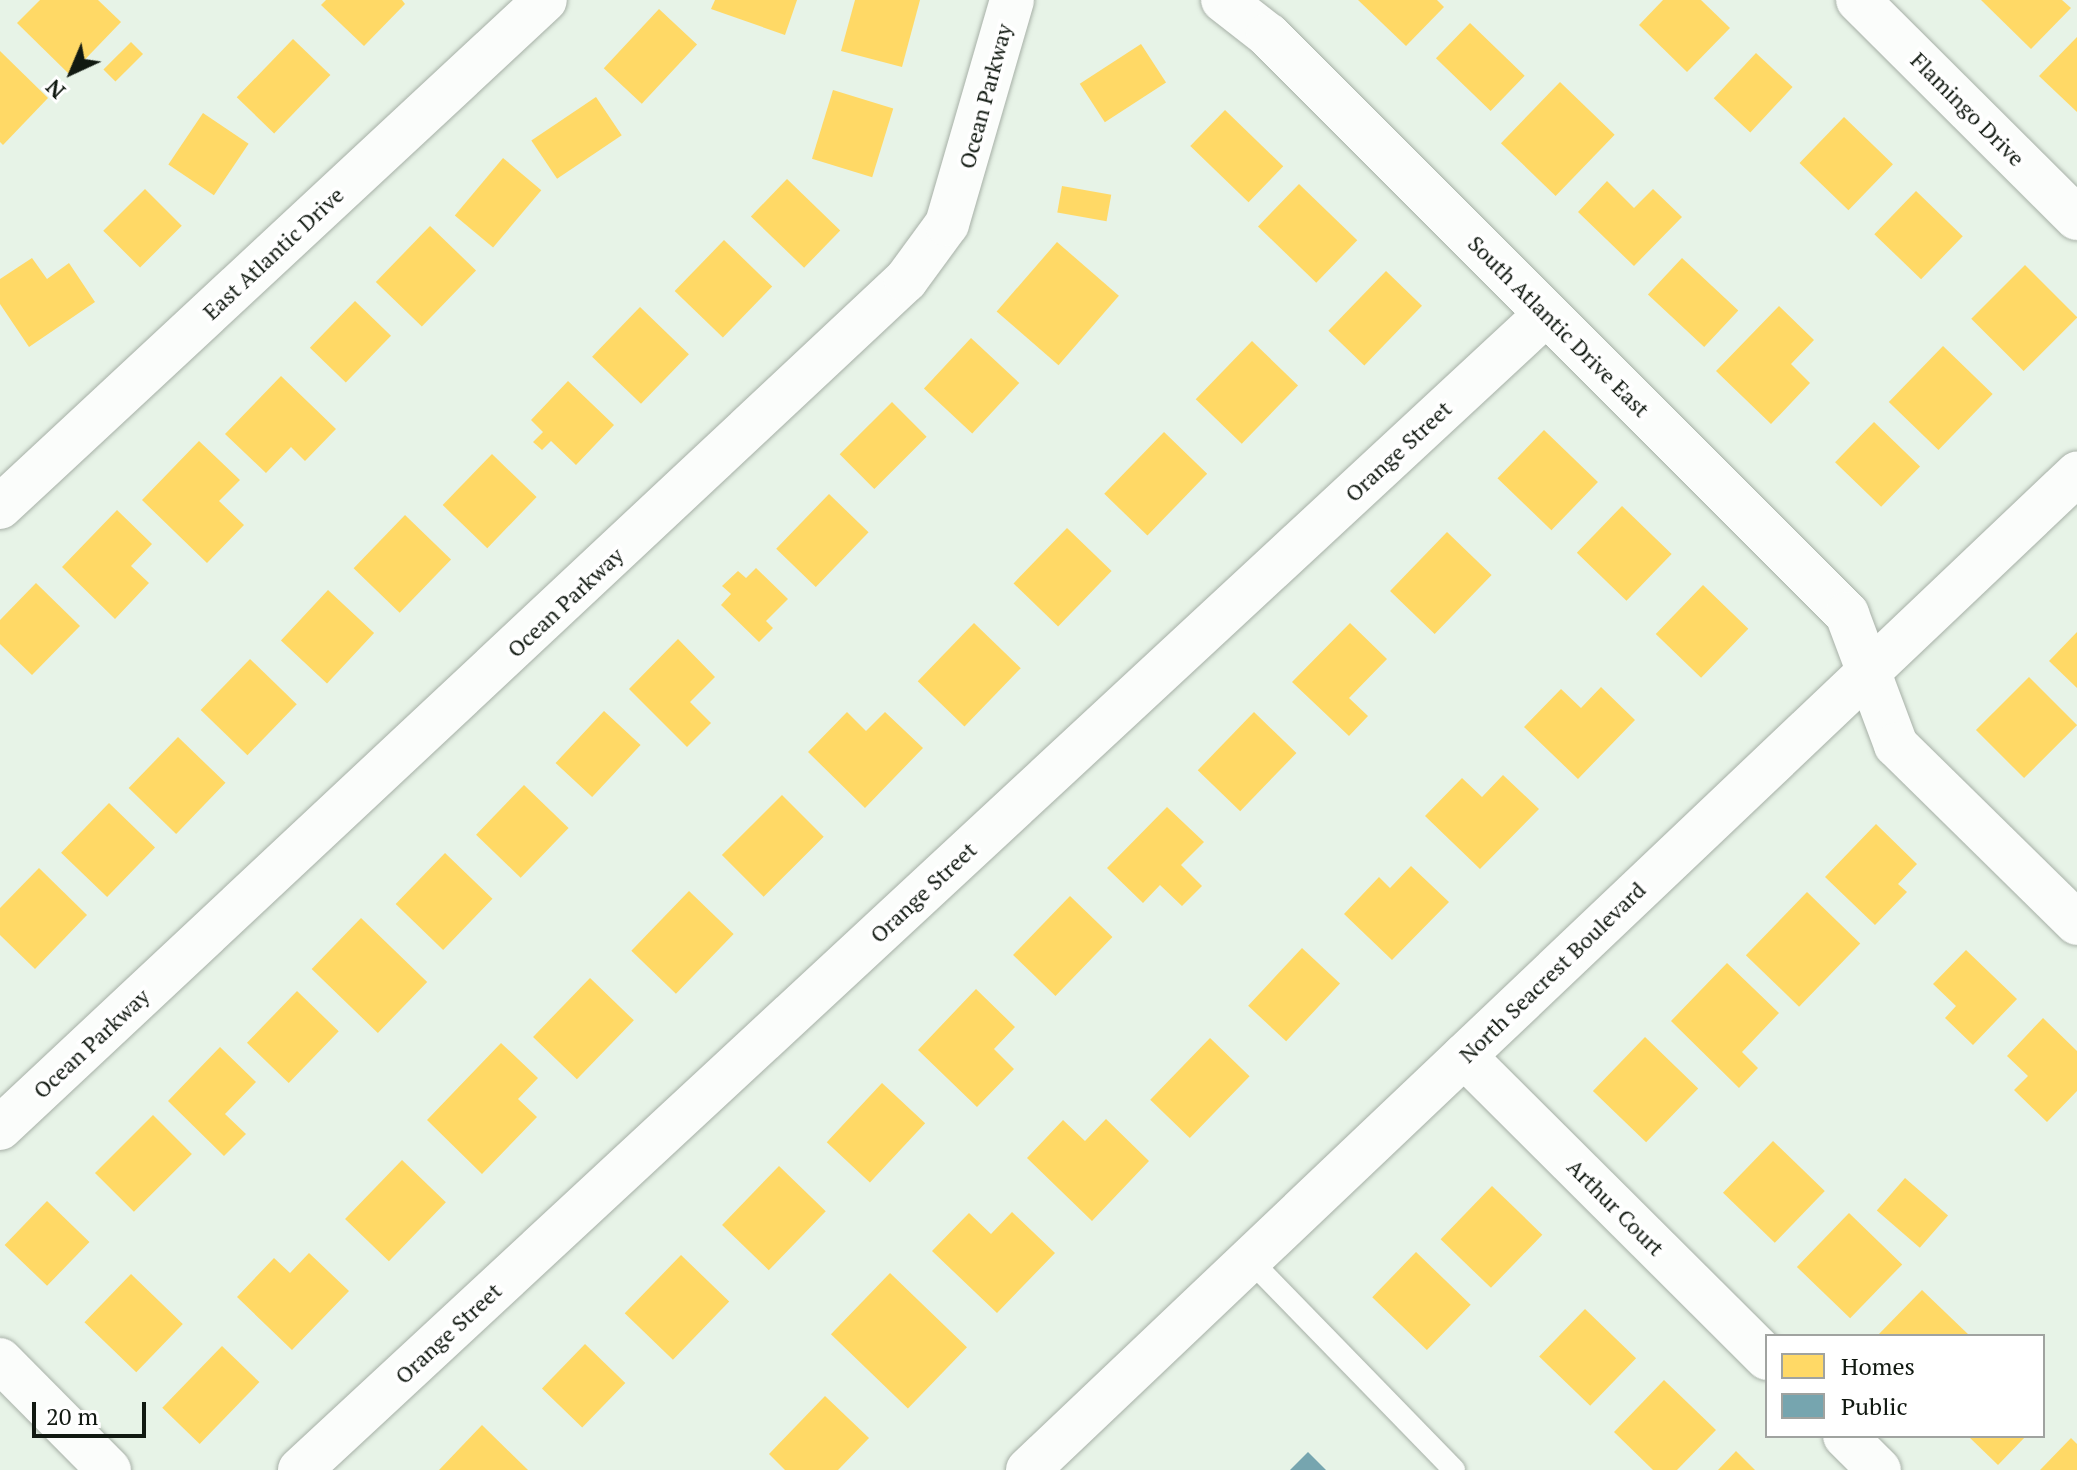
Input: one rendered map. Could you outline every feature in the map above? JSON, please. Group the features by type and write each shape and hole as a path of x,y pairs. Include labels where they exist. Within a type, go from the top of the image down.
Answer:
{"street":[{"name":"East Atlantic Drive","path":"0,507 545,0"},
{"name":"Ocean Parkway","path":"0,1128 906,280 947,224 1012,0"},
{"name":"South Atlantic Drive East","path":"1223,0 1268,35 1847,614 1866,673 1896,745 2077,923"},
{"name":"Flamingo Drive","path":"1858,0 2077,218"},
{"name":"Orange Street","path":"300,1470 1546,314"},
{"name":"North Seacrest Boulevard","path":"1028,1470 2077,474"},
{"name":"Arthur Court","path":"1464,1056 1765,1356"},
{"path":"0,1360 109,1470"},
{"path":"1847,1438 1879,1470"}],"lane":[{"path":"1249,1259 1454,1470"}],"building: Homes":[{"path":"40,0 98,0 121,22 70,75 17,23"},
{"path":"326,0 402,0 405,4 364,46 321,5"},
{"path":"715,0 797,0 785,35 711,9"},
{"path":"855,0 920,0 902,67 841,51"},
{"path":"1358,0 1437,0 1444,7 1406,46"},
{"path":"1663,0 1701,0 1730,28 1687,72 1639,25"},
{"path":"1981,0 2062,0 2071,8 2031,49"},
{"path":"659,9 697,44 642,104 604,68"},
{"path":"1470,23 1525,76 1491,111 1436,58"},
{"path":"2077,37 2077,112 2039,76"},
{"path":"293,39 330,75 274,133 237,97"},
{"path":"131,42 143,54 115,82 103,70"},
{"path":"1141,44 1166,83 1105,122 1080,84"},
{"path":"0,51 48,98 3,145 0,142"},
{"path":"1756,53 1793,87 1750,132 1714,98"},
{"path":"1560,82 1615,135 1556,196 1501,143"},
{"path":"833,90 893,108 872,177 812,159"},
{"path":"596,97 622,135 557,179 531,141"},
{"path":"1225,110 1283,166 1249,202 1190,146"},
{"path":"203,113 249,144 214,195 168,164"},
{"path":"1844,117 1893,164 1848,210 1800,163"},
{"path":"503,158 541,190 493,248 455,215"},
{"path":"787,179 840,230 804,268 751,216"},
{"path":"1607,181 1634,208 1653,189 1682,217 1634,266 1578,212"},
{"path":"1299,184 1357,240 1316,283 1258,226"},
{"path":"1062,186 1111,195 1107,221 1057,213"},
{"path":"145,189 182,226 140,267 103,231"},
{"path":"1916,191 1963,236 1921,279 1874,234"},
{"path":"430,226 476,270 422,327 376,282"},
{"path":"724,240 772,287 723,338 675,291"},
{"path":"1057,242 1119,296 1059,365 997,311"},
{"path":"32,258 47,279 69,263 95,302 29,347 0,304 0,279"},
{"path":"1682,258 1738,311 1704,347 1648,295"},
{"path":"2025,265 2077,318 2024,371 1971,319"},
{"path":"1386,271 1422,306 1364,365 1328,331"},
{"path":"355,301 391,336 346,382 310,348"},
{"path":"1779,306 1814,340 1791,364 1810,383 1771,424 1716,371"},
{"path":"640,307 689,354 641,404 592,357"},
{"path":"971,338 1019,383 972,433 924,388"},
{"path":"1252,341 1298,385 1242,444 1196,399"},
{"path":"1943,346 1993,394 1938,450 1889,402"},
{"path":"281,376 336,429 305,461 291,447 266,473 225,434"},
{"path":"568,381 614,425 576,465 551,441 542,450 533,442 543,432 531,420"},
{"path":"892,402 927,437 874,489 840,454"},
{"path":"1874,422 1920,466 1881,507 1835,462"},
{"path":"1544,430 1598,482 1551,530 1497,478"},
{"path":"1164,432 1207,474 1147,536 1104,494"},
{"path":"199,441 240,480 219,501 244,525 207,563 142,500"},
{"path":"492,454 537,497 487,548 443,505"},
{"path":"829,494 869,532 816,587 776,549"},
{"path":"1622,506 1672,554 1626,601 1577,553"},
{"path":"117,510 152,544 131,566 149,583 115,619 62,567"},
{"path":"405,515 451,559 400,613 354,568"},
{"path":"1067,528 1112,571 1058,626 1014,583"},
{"path":"1447,532 1492,575 1435,634 1390,591"},
{"path":"756,568 788,599 766,621 773,628 759,642 721,605 731,594 722,586 738,571 746,578"},
{"path":"36,583 80,626 32,675 0,644 0,620"},
{"path":"1703,585 1748,629 1701,678 1656,634"},
{"path":"328,590 374,633 327,683 281,640"},
{"path":"974,623 1021,668 964,726 918,681"},
{"path":"1350,623 1387,659 1349,698 1368,716 1349,736 1292,682"},
{"path":"2077,632 2077,688 2049,661"},
{"path":"678,639 715,677 690,702 711,723 687,747 629,689"},
{"path":"250,659 297,704 247,755 201,710"},
{"path":"2029,677 2077,725 2024,778 1976,730"},
{"path":"1601,687 1635,720 1578,779 1524,727 1561,689 1581,708"},
{"path":"604,711 641,745 592,797 556,763"},
{"path":"847,712 866,731 885,712 923,748 865,808 808,752"},
{"path":"1254,712 1296,753 1240,811 1198,770"},
{"path":"178,737 225,783 176,834 129,788"},
{"path":"1503,775 1539,809 1480,869 1425,816 1462,778 1482,797"},
{"path":"524,785 569,828 521,878 476,835"},
{"path":"782,795 824,837 764,897 722,855"},
{"path":"109,803 155,847 107,897 61,853"},
{"path":"1167,807 1204,842 1181,865 1202,886 1182,906 1160,885 1143,903 1107,868"},
{"path":"1876,824 1917,864 1898,884 1907,892 1875,925 1825,877"},
{"path":"445,853 492,899 443,950 396,904"},
{"path":"1411,866 1449,902 1392,960 1344,914 1379,877 1390,888"},
{"path":"39,868 87,915 35,969 0,935 0,908"},
{"path":"689,891 734,934 676,994 631,951"},
{"path":"1807,892 1860,943 1799,1007 1746,955"},
{"path":"1070,896 1112,937 1055,996 1013,955"},
{"path":"361,918 427,982 378,1033 312,969"},
{"path":"1302,948 1340,983 1286,1041 1248,1006"},
{"path":"1966,950 2017,999 1973,1045 1945,1018 1956,1006 1933,984"},
{"path":"1727,963 1779,1013 1742,1052 1758,1068 1739,1088 1671,1021"},
{"path":"590,978 634,1020 577,1079 533,1037"},
{"path":"976,989 1015,1027 994,1049 1014,1069 977,1107 918,1050"},
{"path":"297,991 339,1031 289,1083 247,1043"},
{"path":"2043,1018 2077,1051 2077,1091 2047,1122 2014,1090 2028,1076 2007,1056"},
{"path":"1645,1037 1698,1088 1646,1142 1593,1091"},
{"path":"1210,1038 1250,1076 1190,1138 1150,1100"},
{"path":"501,1043 538,1078 518,1099 537,1117 482,1174 427,1120"},
{"path":"220,1047 256,1082 225,1114 246,1134 224,1156 168,1101"},
{"path":"882,1083 925,1123 870,1182 827,1142"},
{"path":"153,1115 192,1154 134,1212 95,1173"},
{"path":"1106,1119 1149,1161 1092,1221 1027,1158 1063,1120 1085,1141"},
{"path":"1773,1141 1825,1191 1775,1243 1723,1193"},
{"path":"402,1160 446,1202 389,1261 345,1219"},
{"path":"779,1166 826,1211 769,1270 722,1225"},
{"path":"1905,1178 1948,1215 1920,1248 1877,1210"},
{"path":"1492,1186 1542,1235 1491,1288 1441,1239"},
{"path":"47,1201 89,1242 47,1286 5,1245"},
{"path":"1012,1212 1055,1253 997,1313 932,1251 969,1213 991,1234"},
{"path":"1849,1213 1902,1264 1850,1318 1797,1267"},
{"path":"1416,1252 1471,1305 1427,1350 1372,1297"},
{"path":"309,1253 349,1291 292,1350 237,1297 274,1258 290,1273"},
{"path":"681,1255 729,1302 673,1360 625,1313"},
{"path":"890,1273 967,1347 908,1408 831,1334"},
{"path":"131,1274 183,1324 136,1372 84,1322"},
{"path":"1922,1290 1968,1334 1879,1334"},
{"path":"1585,1309 1636,1358 1590,1406 1539,1356"},
{"path":"585,1344 625,1383 582,1427 542,1389"},
{"path":"222,1346 259,1382 200,1444 162,1408"},
{"path":"1664,1380 1716,1430 1677,1470 1653,1470 1614,1432"},
{"path":"825,1396 869,1438 838,1470 785,1470 769,1454"},
{"path":"482,1425 528,1470 439,1470"},
{"path":"1970,1438 2024,1438 1998,1465"},
{"path":"2071,1438 2077,1444 2077,1470 2040,1470"},
{"path":"1736,1451 1755,1470 1718,1470"}],"building: Public":[{"path":"1308,1452 1326,1470 1290,1470"}]}
